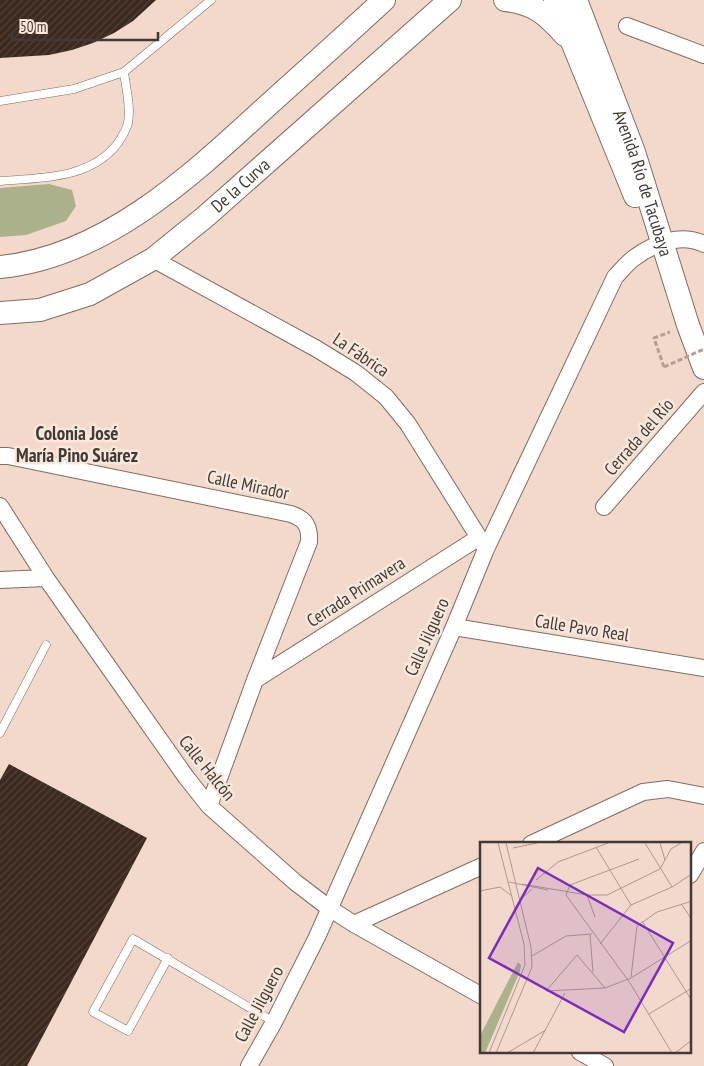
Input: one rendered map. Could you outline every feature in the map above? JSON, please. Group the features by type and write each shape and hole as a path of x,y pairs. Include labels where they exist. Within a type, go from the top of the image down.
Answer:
{"main road":[{"path":"0,266 22,265 76,248 130,218 200,167 384,0"},
{"name":"De la Curva","path":"0,313 40,310 90,294 153,259 205,218 450,0"},
{"path":"505,0 533,6 547,16 571,41"},
{"path":"555,0 634,194 662,243"},
{"name":"Avenida Río de Tacubaya","path":"576,0 634,152 704,368"}],"street":[{"path":"627,26 704,55"},
{"name":"Calle Jilguero","path":"249,1066 274,1022 317,937 454,627 482,543 614,277 634,258 662,243 682,238 696,240 704,244"},
{"name":"La Fábrica","path":"153,259 317,349 356,373 386,397 408,424 482,543"},
{"name":"Cerrada del Río","path":"604,507 704,392"},
{"name":"Calle Mirador","path":"0,456 8,456 291,514 301,517 307,524 310,532 309,542 255,680 209,806"},
{"name":"Calle Halcón","path":"0,506 46,578 186,777 209,806 295,882 329,908 480,995"},
{"name":"Cerrada Primavera","path":"255,680 482,543"},
{"path":"0,580 46,578"},
{"name":"Calle Pavo Real","path":"454,627 704,668"},
{"path":"535,842 644,792 668,789 704,796"},
{"path":"692,872 704,851"},
{"path":"354,924 480,867"},
{"path":"584,1057 604,1066"}],"lane":[{"path":"0,101 74,90 124,72 212,0"},
{"path":"0,180 70,174 92,165 109,154 128,124 128,104 124,72"},
{"path":"0,732 46,645"},
{"path":"168,958 128,1031 93,1012 133,939 168,958 274,1022"}],"path":[{"path":"654,338 664,366 704,349"}],"green space":[{"path":"49,184 72,190 76,206 66,221 26,235 0,237 0,188"}],"building":[{"path":"0,0 156,0 133,21 93,43 49,55 0,58"},
{"path":"9,764 147,838 27,1066 0,1066 0,780"}],"district":[{"name":"Colonia José María Pino Suárez","path":"77,444"}]}
